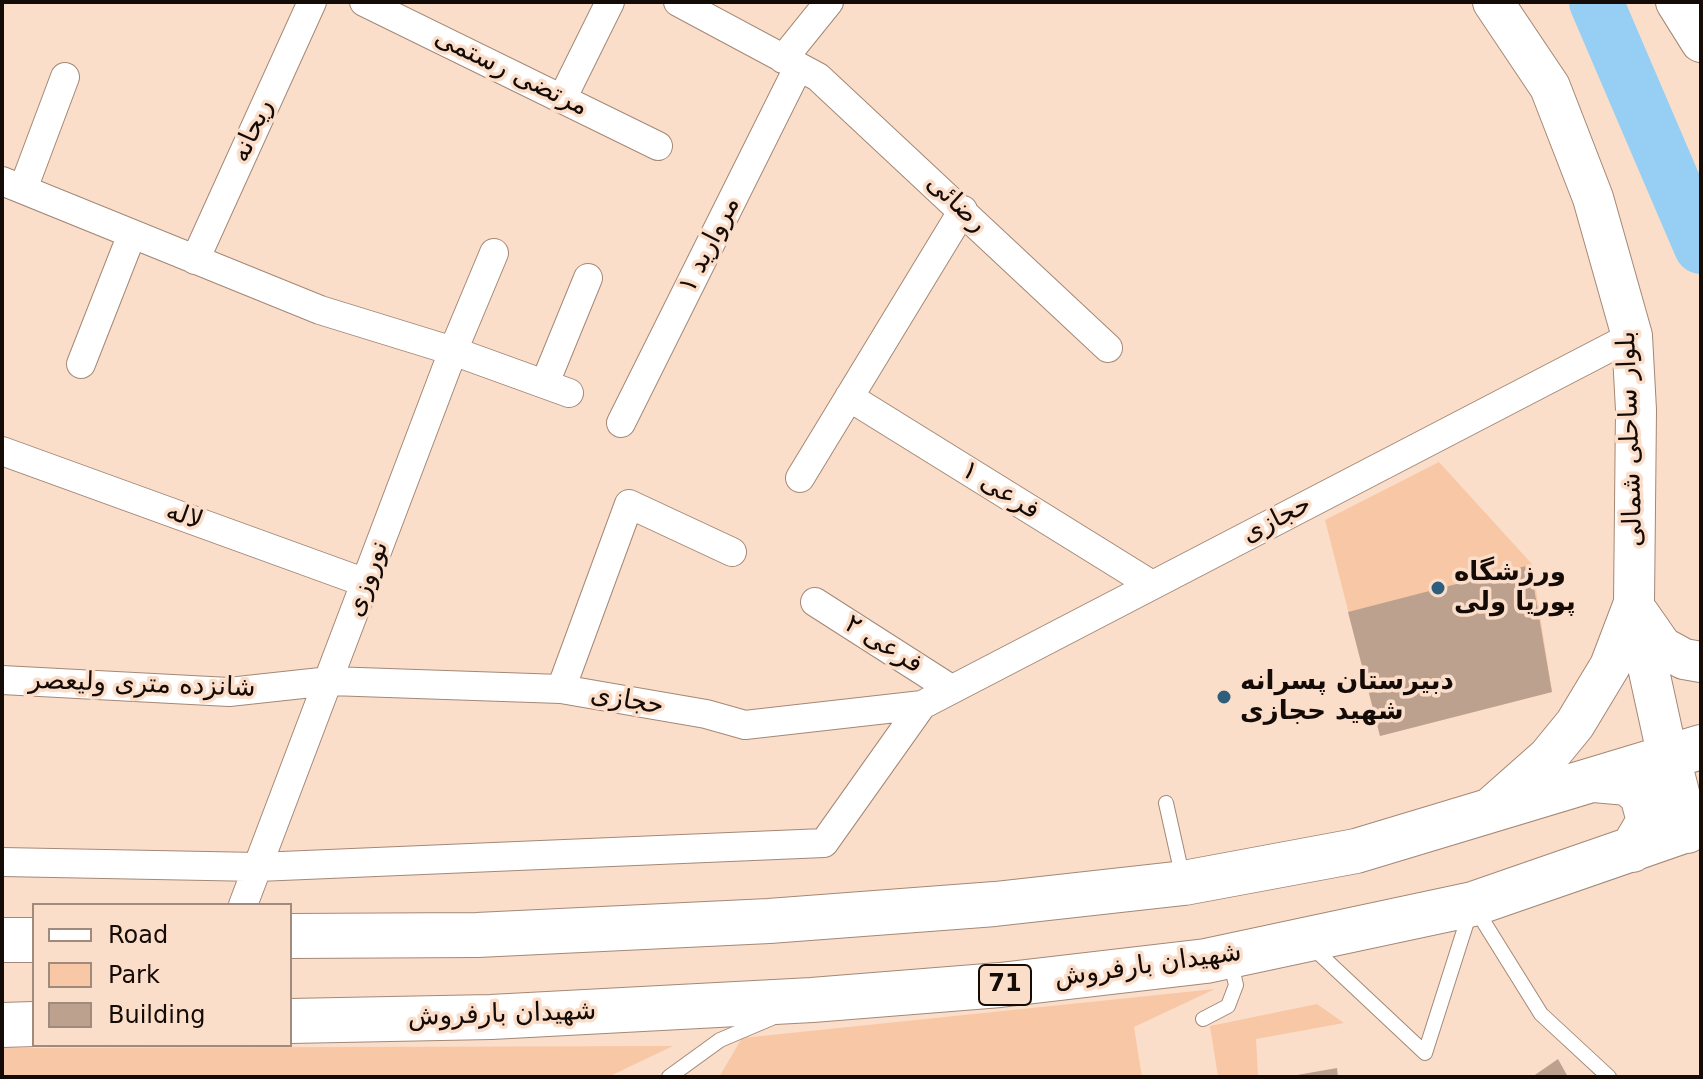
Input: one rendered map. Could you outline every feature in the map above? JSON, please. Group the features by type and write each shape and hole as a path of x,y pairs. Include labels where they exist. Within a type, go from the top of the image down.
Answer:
{"highway":[{"path":"292,936 477,935 769,921 995,904 1184,883 1356,851 1685,753 1694,828"},
{"path":"1594,780 1628,783 1642,795 1649,821 1632,850"},
{"name":"شهیدان بارفروش","path":"292,1021 491,1017 812,1000 1000,985 1229,956 1473,904 1694,828"},
{"path":"2,940 32,940"},
{"path":"2,1025 32,1024"}],"main road":[{"name":"بلوار ساحلی شمالی","path":"1493,2 1550,87 1593,198 1632,336 1636,410 1634,603 1685,753"},
{"path":"1676,2 1701,42"},
{"path":"1634,603 1645,627 1662,647 1684,659 1701,662"},
{"path":"1484,814 1528,777 1575,724 1610,666 1634,603"}],"street":[{"name":"ریحانه","path":"195,260 312,2"},
{"name":"مرتضی رستمی","path":"364,2 658,146"},
{"path":"563,97 610,2"},
{"name":"رضائی","path":"678,2 818,77 1108,348"},
{"name":"مروارید ۱","path":"621,423 790,64 829,2"},
{"path":"65,77 12,185 320,310 453,351 557,388 588,278"},
{"path":"800,478 963,210"},
{"path":"81,364 132,234"},
{"name":"نوروزی","path":"244,903 453,351 494,253"},
{"name":"حجازی","path":"330,681 561,689 706,714 745,725 922,705 1632,336"},
{"name":"فرعی ۱","path":"849,397 1152,585"},
{"name":"لاله","path":"2,451 366,583"},
{"path":"561,689 629,504 732,552"},
{"name":"فرعی ۲","path":"815,602 951,689"},
{"name":"شانزده متری ولیعصر","path":"2,680 229,692 330,681"},
{"name":"حجازی","path":"258,867 824,843 922,705"},
{"path":"2,862 258,867"}],"lane":[{"path":"1166,803 1184,883"},
{"path":"1305,941 1425,1053 1473,904"},
{"path":"1473,904 1541,1014 1609,1077"},
{"path":"1203,1019 1228,1006 1236,985 1229,956"},
{"path":"669,1077 720,1040 812,1000"}],"green space":[{"name":"ورزشگاه پوریا ولی","path":"1439,462 1532,564 1552,692 1380,736 1325,520"},
{"path":"1215,989 1134,1027 1142,1077 719,1077 742,1038"},
{"path":"1317,1004 1344,1023 1256,1039 1258,1075 1218,1077 1210,1026"},
{"path":"673,1046 608,1077 2,1077 2,1048"}],"building":[{"path":"1530,565 1552,692 1380,736 1348,612"},
{"path":"1558,1059 1568,1077 1532,1077"},
{"path":"1337,1068 1338,1077 1297,1077 1297,1075"}],"waterway":[{"path":"1596,2 1701,247"}],"place":[{"name":"ورزشگاه پوریا ولی","path":"1438,588"},
{"name":"دبیرستان پسرانه شهید حجازی","path":"1224,697"}]}
